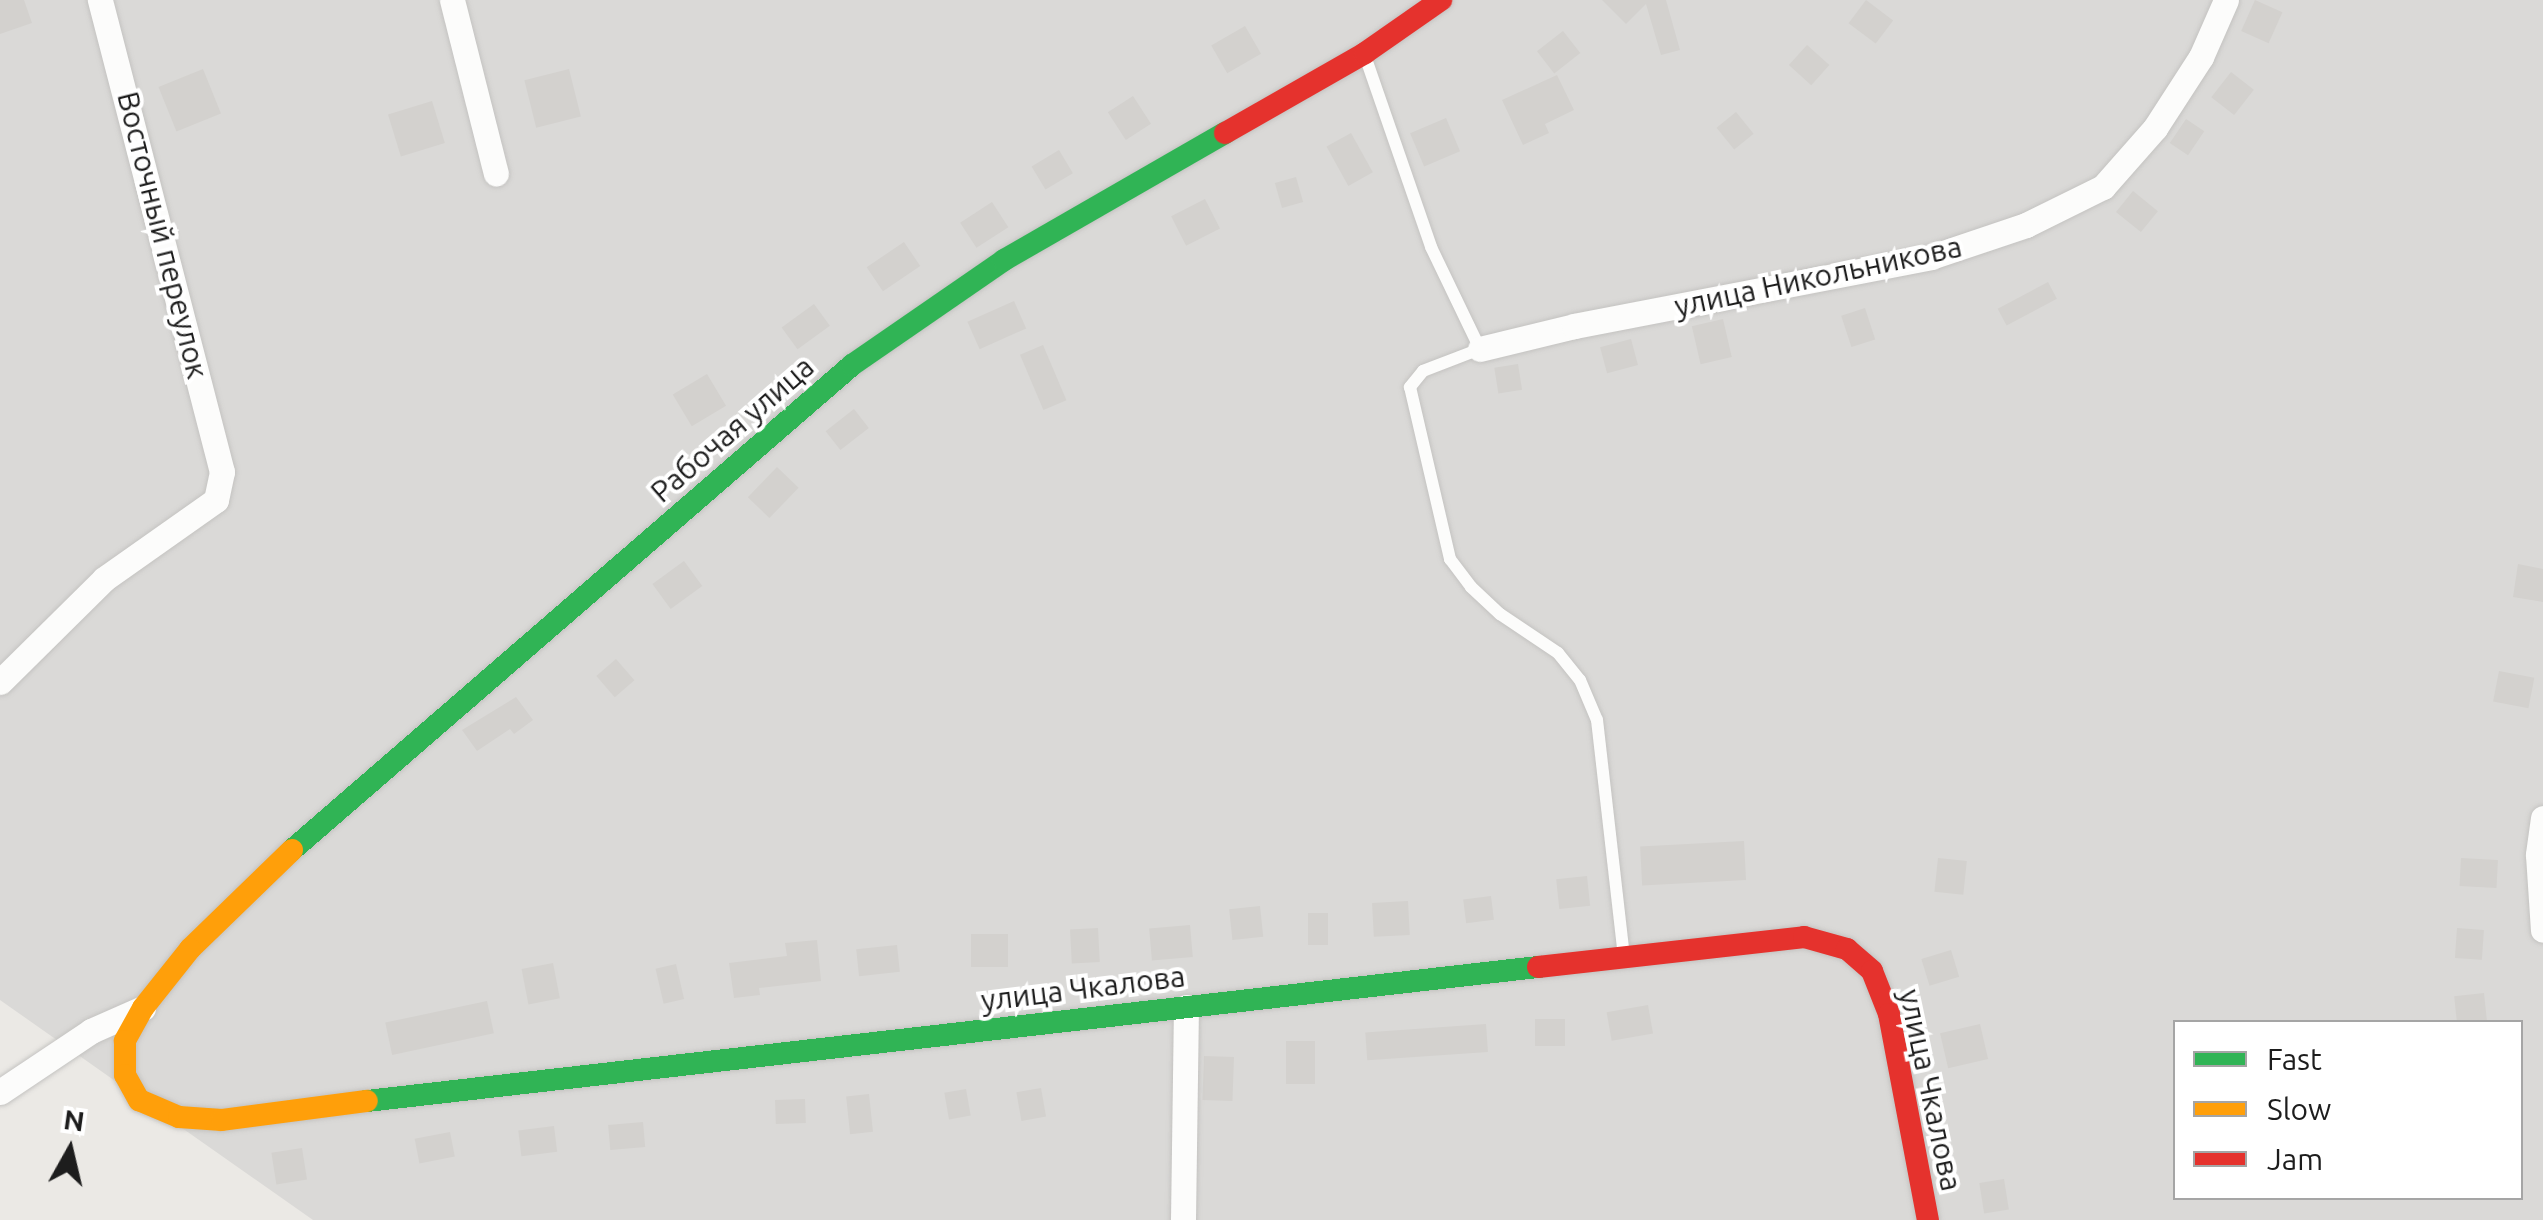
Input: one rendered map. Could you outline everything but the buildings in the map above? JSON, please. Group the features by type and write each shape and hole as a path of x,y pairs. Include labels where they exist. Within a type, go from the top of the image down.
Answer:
{"street":[{"name":"Восточный переулок","path":"0,682 104,579 216,500 222,472 100,0"},
{"path":"452,0 496,174"},
{"name":"Рабочая улица","path":"143,1008 190,949 298,844 852,365 1004,260 1364,53 1440,0"},
{"name":"улица Никольникова","path":"1480,350 1574,326 1930,257 2026,225 2103,187 2155,128 2201,57 2226,0"},
{"path":"2543,818 2543,930"},
{"name":"улица Чкалова","path":"143,1008 124,1041 125,1076 140,1100 179,1117 222,1120 513,1082 1804,936 1847,949 1872,971 1889,1014 1928,1220"},
{"path":"1183,1220 1186,1006"},
{"path":"0,1092 92,1031 143,1008"}],"lane":[{"path":"1364,53 1431,246 1480,350 1423,370 1410,388 1450,559 1471,588 1500,614 1558,653 1580,680 1597,720 1624,956"}],"shaded area":[{"path":"0,0 2543,0 2543,1220 313,1220 0,1000"}],"traffic: fast":[{"path":"292,850 852,365 1004,260 1225,133"},
{"path":"367,1101 1538,967"}],"traffic: slow":[{"path":"292,850 190,949 143,1008 125,1041 125,1075 139,1100 179,1117 222,1120 367,1101"}],"traffic: jam":[{"path":"1225,133 1365,53 1441,0"},
{"path":"1538,967 1804,937 1847,949 1872,971 1889,1014 1928,1220"}]}
